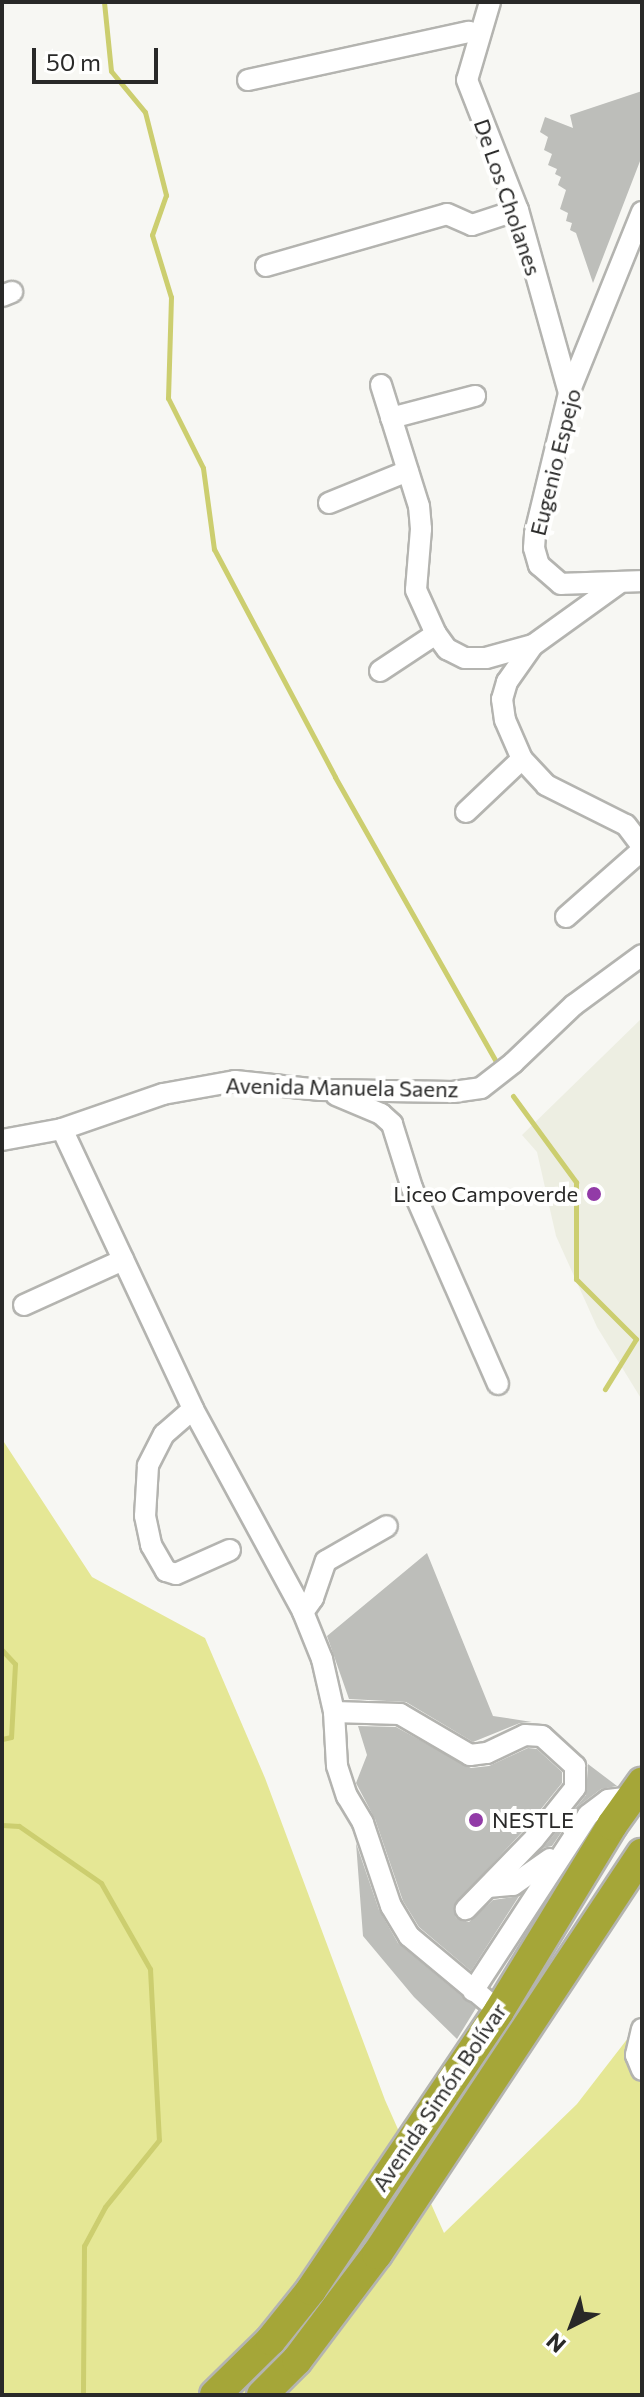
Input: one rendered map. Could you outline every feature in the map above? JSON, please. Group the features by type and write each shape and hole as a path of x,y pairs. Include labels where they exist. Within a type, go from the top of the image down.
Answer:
{"highway":[{"name":"Avenida Simón Bolívar","path":"215,2395 271,2340 311,2290 499,2011 638,1794"},
{"name":"Avenida Simón Bolívar","path":"262,2395 297,2360 377,2254 642,1854"}],"street":[{"name":"De Los Cholanes","path":"490,2 478,34 467,80 518,210 569,393"},
{"path":"248,80 469,32 478,34"},
{"path":"266,266 447,214 472,225 518,210"},
{"name":"Eugenio Espejo","path":"642,212 569,393 535,534 535,555 548,576 561,584 642,581"},
{"path":"381,385 408,471 421,529 416,590 436,634 447,649 465,658 486,658 533,645"},
{"path":"391,418 475,396"},
{"path":"329,503 408,471"},
{"path":"566,917 642,848 626,825 546,785 522,759 505,720 502,699 507,682 533,645 618,584"},
{"path":"380,671 436,634"},
{"path":"466,812 522,759"},
{"name":"Avenida Manuela Saenz","path":"2,1140 62,1129 163,1094 235,1081 321,1090 453,1092 481,1088 513,1063 574,1005 642,955"},
{"path":"321,1090 381,1114 392,1124 412,1188 498,1384"},
{"path":"62,1129 193,1409 303,1612 322,1659 334,1712 337,1766 347,1796 363,1823 391,1906 409,1936 499,2011"},
{"path":"24,1305 123,1260"},
{"path":"193,1409 164,1434 148,1466 145,1516 151,1545 166,1571 176,1574 230,1550"},
{"path":"303,1612 313,1598 326,1561 387,1526"},
{"path":"334,1712 400,1714 470,1755 487,1753 525,1735 542,1736 575,1766 575,1788 534,1839 466,1909"},
{"path":"473,1991 552,1862 599,1805 638,1794"},
{"path":"534,1839 552,1862"},
{"path":"488,1887 513,1885 552,1862"},
{"path":"642,2029 636,2055 642,2070"}],"shaded area":[{"name":"Liceo Campoverde","path":"642,1018 642,1400 597,1327 556,1236 537,1152 522,1135"}],"green space":[{"path":"2,1439 92,1577 205,1638 265,1778 385,2100 444,2233 577,2104 642,2020 642,2395 2,2395"}],"building":[{"path":"642,91 642,156 593,283 576,233 570,230 572,223 566,221 568,213 560,209 566,190 558,185 561,177 555,174 557,169 548,165 552,154 544,150 548,137 540,132 545,117 573,128 570,115"},
{"path":"427,1553 493,1716 532,1722 520,1723 473,1742 406,1702 349,1699 327,1636"},
{"path":"358,1726 396,1727 471,1768 489,1766 528,1748 537,1749 562,1772 562,1783 524,1830 454,1905 456,1918 469,1922 493,1900 519,1896 471,1971 419,1927 403,1901 375,1819 356,1783 367,1755"},
{"path":"588,1764 617,1786 601,1789 580,1805 552,1846 543,1848 586,1795"},
{"path":"356,1843 379,1910 398,1943 476,2008 457,2039 414,1997 363,1936"}],"waterway":[{"path":"104,2 111,71 145,112 166,195 152,235 171,297 168,398 203,468 214,549 335,777 497,1063"},
{"path":"513,1096 576,1182 576,1279 636,1339 605,1389"},
{"path":"2,1650 15,1664 11,1737 2,1739"},
{"path":"2,1825 19,1826 101,1883 150,1969 159,2140 105,2207 84,2246 83,2394"}],"place":[{"name":"Liceo Campoverde","path":"594,1194"},
{"name":"NESTLE","path":"476,1820"}]}
